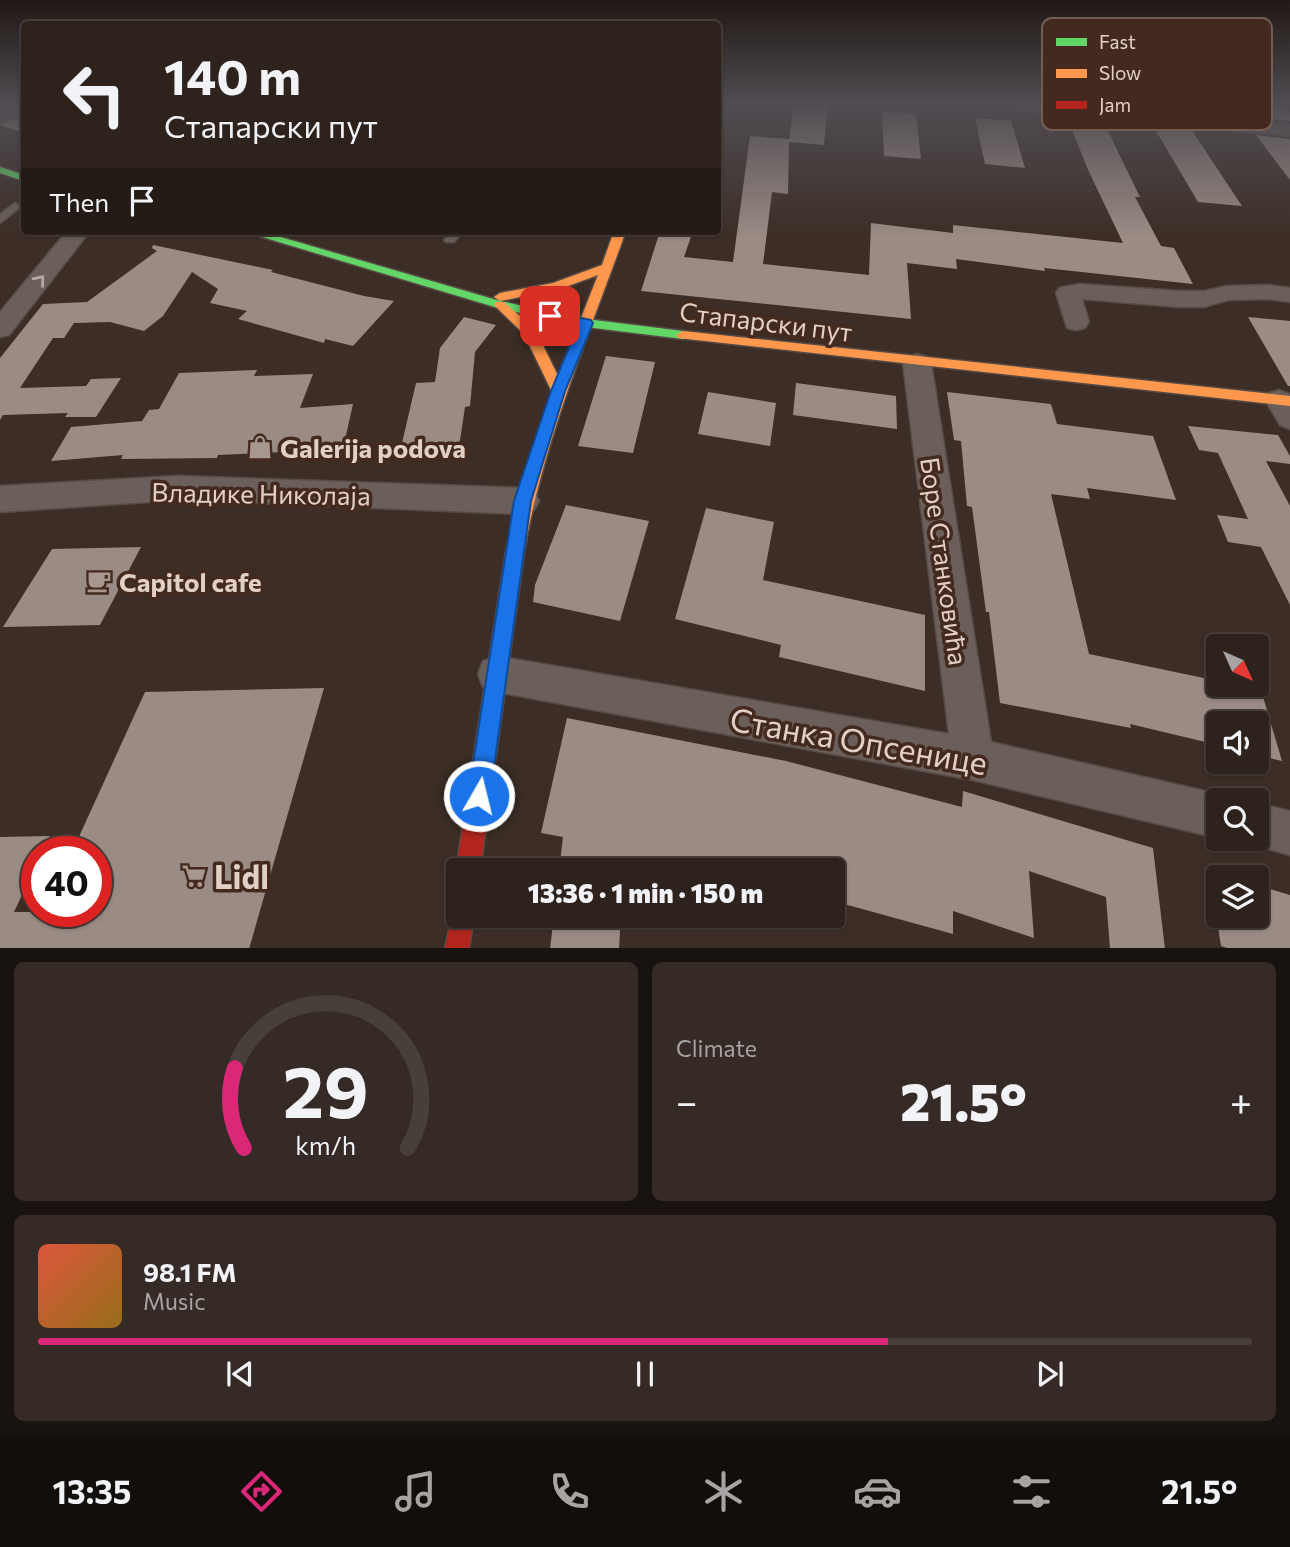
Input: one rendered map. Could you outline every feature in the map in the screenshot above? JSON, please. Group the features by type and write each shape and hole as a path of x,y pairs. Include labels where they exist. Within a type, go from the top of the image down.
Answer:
{"main road":[{"path":"0,170 21,176"},
{"name":"Стапарски пут","path":"262,235 498,304 586,323 1286,406"},
{"path":"470,858 523,501 558,391 619,235"},
{"path":"482,299 551,289 584,279 608,267"},
{"path":"498,304 519,317 529,328 558,391"},
{"path":"457,948 460,928"}],"street":[{"path":"0,329 76,235"},
{"path":"1076,322 1068,293 1079,291 1178,299 1204,299 1227,293 1268,292 1290,295"},
{"name":"Боре Станковића","path":"917,363 973,759"},
{"name":"Владике Николаја","path":"0,499 177,488 523,501"},
{"name":"Станка Опсенице","path":"497,674 973,759 1206,813"},
{"path":"1269,828 1290,833"}],"lane":[{"path":"0,220 15,206"}],"building":[{"path":"748,148 789,148 788,194 772,192 763,264 869,275 871,223 953,233 953,225 1123,243 1079,148 1116,148 1140,197 1135,197 1161,246 1174,248 1193,284 1044,268 1045,271 956,259 957,269 907,263 911,319 641,291 659,235 692,235 684,257 733,262"},
{"path":"884,148 920,148 921,159 884,156"},
{"path":"982,148 1019,148 1025,168 985,164"},
{"path":"1166,148 1204,148 1242,206 1198,202"},
{"path":"1266,148 1290,148 1290,180"},
{"path":"153,245 273,270 271,272 394,301 353,346 325,339 324,343 238,319 247,311 210,303 218,289 192,272 163,316 144,331 110,322 74,323 64,338 53,338 20,388 86,386 91,379 121,378 96,417 65,417 68,413 3,415 0,420 0,358 43,304 87,302 157,251 152,248"},
{"path":"464,317 496,325 475,352 470,406 465,407 458,454 399,456 416,383 435,382 440,348"},
{"path":"1248,317 1290,321 1290,386 1288,386"},
{"path":"606,356 655,362 633,453 578,446"},
{"path":"257,370 254,376 313,374 300,408 353,404 344,444 285,449 284,452 218,455 217,458 121,459 123,455 51,461 71,427 142,421 149,410 159,409 179,373"},
{"path":"796,383 896,396 897,429 793,415"},
{"path":"708,392 776,403 770,446 698,434"},
{"path":"947,392 1051,404 1057,424 1153,436 1176,500 1087,488 1090,499 1051,494 1089,654 1206,678 1206,697 1263,697 1267,711 1206,711 1206,742 1130,724 1131,728 1000,703 972,507 967,506 961,441 954,440"},
{"path":"1188,426 1278,435 1290,456 1290,464 1266,461 1290,506 1290,605 1261,547 1228,542 1217,515 1248,519 1218,453 1199,450"},
{"path":"566,505 649,521 620,621 533,602 535,585"},
{"path":"706,508 774,522 763,580 925,615 925,691 779,657 781,645 675,619"},
{"path":"141,547 100,625 3,627 52,549"},
{"path":"324,688 249,948 0,948 0,837 21,837 21,897 14,912 21,912 21,927 112,927 112,836 79,836 145,692"},
{"path":"1269,717 1282,761 1269,758"},
{"path":"567,718 786,761 962,807 963,791 1153,848 1165,948 1110,948 1106,897 1029,871 1034,938 953,911 953,934 845,904 845,858 560,858 563,837 541,833"},
{"path":"1269,889 1290,895 1290,948 1221,946 1218,928 1269,928"},
{"path":"552,928 620,928 619,948 550,948"}],"traffic: fast":[{"path":"0,170 21,177"},
{"path":"262,235 498,304 586,323 683,335"}],"traffic: slow":[{"path":"515,552 533,469 546,429 619,235"},
{"path":"500,297 556,286 608,267"},
{"path":"500,305 530,332 558,391"},
{"path":"683,335 1290,401"}],"traffic: jam":[{"path":"470,858 515,552"},
{"path":"457,948 460,928"}],"place":[{"name":"Galerija podova","path":"260,447"},
{"name":"Capitol cafe","path":"99,581"},
{"name":"Lidl","path":"194,876"}],"route":[{"path":"479,796 523,501 558,391 586,323 550,316"}]}
